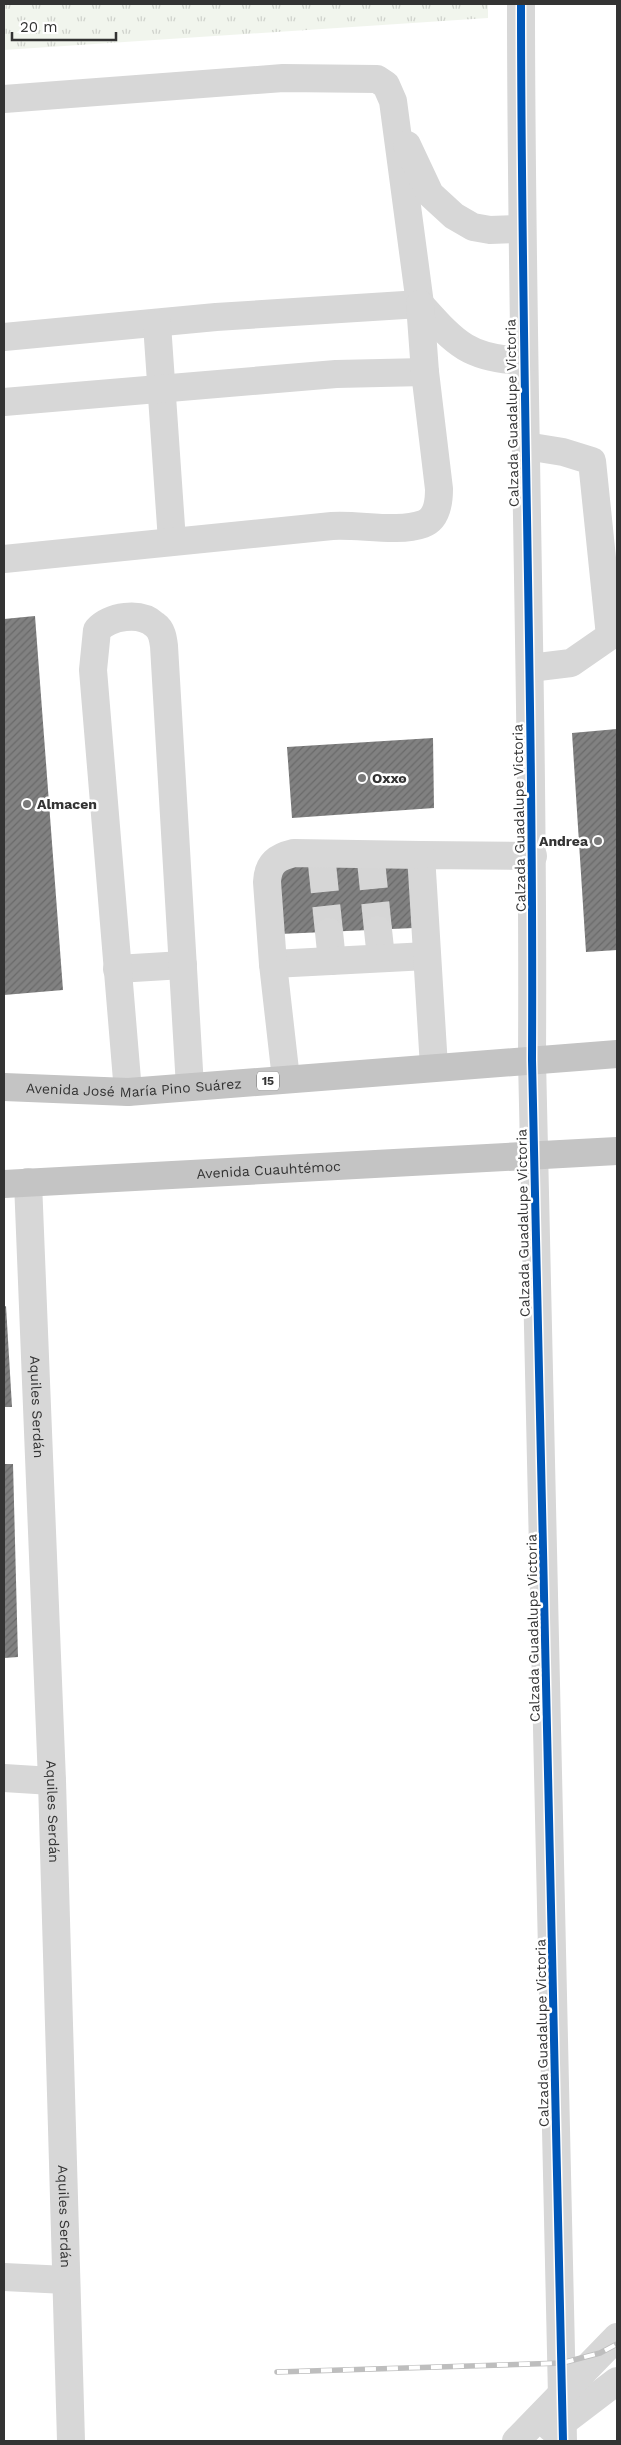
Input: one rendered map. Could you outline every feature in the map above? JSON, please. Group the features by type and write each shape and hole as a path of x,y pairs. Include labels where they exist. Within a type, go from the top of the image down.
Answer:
{"highway":[{"name":"15","path":"532,1060 617,1054"},
{"name":"Avenida José María Pino Suárez","path":"4,1087 128,1092 532,1060"},
{"name":"Avenida Cuauhtémoc","path":"16,1183 617,1151"}],"street":[{"name":"Calzada Guadalupe Victoria","path":"520,4 521,229 533,856 532,1060 563,2431"},
{"path":"4,99 214,82 358,77 377,78 386,85 393,101 420,304 425,372 439,488 439,502 433,517 424,524 404,527 342,526 172,541 4,559"},
{"path":"396,122 430,194 454,216 473,227 490,230 521,229"},
{"path":"4,337 158,324 216,317 420,304"},
{"path":"420,304 450,337 477,354 501,360 524,361"},
{"path":"158,324 172,541"},
{"path":"4,402 336,374 425,372"},
{"path":"526,446 563,452 592,461 610,636 571,663 530,668"},
{"path":"128,1092 92,670 97,630 110,620 129,617 148,619 157,626 162,635 164,646 190,1087"},
{"path":"286,1079 273,964 268,871 272,862 282,856 294,853 322,859 421,855 533,856"},
{"path":"421,855 434,1067"},
{"path":"378,930 381,958"},
{"path":"329,932 332,960"},
{"path":"273,964 427,956"},
{"path":"118,969 183,965"},
{"name":"Aquiles Serdán","path":"16,1183 52,1781 71,2441"},
{"path":"4,1778 52,1781"},
{"path":"4,2277 66,2280"},
{"path":"516,2441 563,2390 617,2337"},
{"path":"525,2441 563,2431 617,2381"}],"green space":[{"path":"4,4 488,4 488,18 4,50"}],"building":[{"name":"Almacen","path":"35,616 63,990 4,995 4,619"},
{"name":"Andrea","path":"617,729 617,950 586,952 572,733"},
{"name":"Oxxo","path":"433,738 434,808 292,818 287,747"},
{"path":"411,858 414,928 280,934 275,868"},
{"path":"6,1306 12,1407 4,1407 4,1307"},
{"path":"4,1464 13,1464 18,1657 4,1658"}],"tunnel":[{"path":"371,861 378,930"},
{"path":"322,864 329,932"}],"railway":[{"path":"277,2372 562,2363 600,2353 617,2344"}],"cycle path":[{"path":"521,4 531,796 532,1060 563,2441"}],"place":[{"name":"Oxxo","path":"362,778"},
{"name":"Almacen","path":"27,804"},
{"name":"Andrea","path":"598,841"}]}
